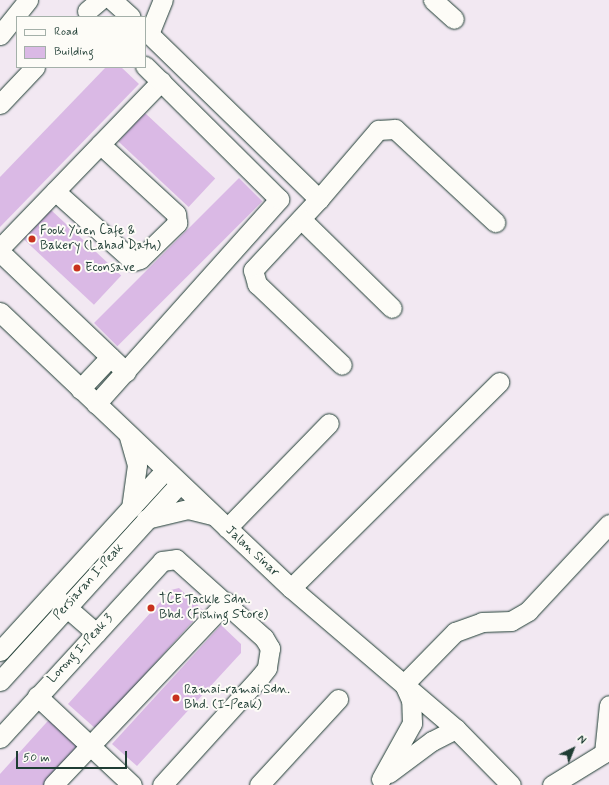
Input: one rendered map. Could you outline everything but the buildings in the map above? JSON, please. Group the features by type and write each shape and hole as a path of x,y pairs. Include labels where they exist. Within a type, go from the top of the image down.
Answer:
{"street":[{"path":"3,24 28,0"},
{"path":"112,0 130,16"},
{"path":"163,0 147,32 299,177 319,199"},
{"path":"433,0 454,20"},
{"path":"146,67 279,199"},
{"path":"0,104 34,68"},
{"path":"0,248 160,81"},
{"path":"342,365 257,284 253,270 319,199 378,130 395,129 495,222"},
{"path":"55,191 133,261 140,259 177,222 176,214 100,144"},
{"path":"96,404 299,177"},
{"path":"301,219 392,308"},
{"path":"0,252 126,372"},
{"name":"Jalan Sinar","path":"0,312 179,484 291,588 456,729 511,785"},
{"path":"80,389 110,357"},
{"path":"291,588 499,382"},
{"path":"138,514 188,509 221,522 329,423"},
{"path":"129,436 137,465 138,514"},
{"path":"0,651 52,594 138,514 165,470"},
{"name":"Persiaran I-Peak","path":"0,681 66,607 138,514 179,484"},
{"path":"379,782 412,723 412,705 404,684 456,632 482,622 511,621 528,611 609,524"},
{"name":"Lorong I-Peak 3","path":"0,738 162,561 176,559 183,562 226,602"},
{"path":"52,594 96,633"},
{"path":"53,785 226,602 270,648 267,668 162,785"},
{"path":"37,696 92,744 132,785"},
{"path":"259,785 338,699"},
{"path":"552,785 607,751 609,705"},
{"path":"379,782 432,741 456,729"}],"place":[{"name":"Fook Yuen Cafe & Bakery (Lahad Datu)","path":"32,239"},
{"name":"Econsave","path":"77,268"},
{"name":"TCE Tackle Sdn. Bhd. (Fishing Store)","path":"151,608"},
{"name":"Ramai-ramai Sdn. Bhd. (I-Peak)","path":"176,698"}]}
